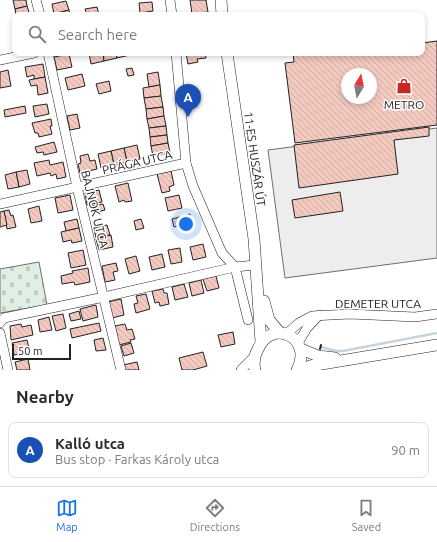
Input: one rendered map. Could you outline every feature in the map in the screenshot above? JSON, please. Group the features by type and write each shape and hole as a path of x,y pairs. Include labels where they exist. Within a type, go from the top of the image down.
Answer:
{"main road":[{"path":"221,0 222,12"},
{"name":"11-ES HUSZÁR ÚT","path":"227,56 254,239 255,267"},
{"path":"255,267 267,315 274,327 293,337 299,346 301,360 297,370"},
{"path":"255,267 261,342"},
{"path":"255,370 254,357 261,342 270,335 283,333"},
{"path":"424,346 431,342 437,341"},
{"path":"300,370 310,366 437,345"},
{"path":"299,346 318,356 358,359"}],"street":[{"path":"36,0 39,12"},
{"path":"170,0 172,12"},
{"path":"0,60 19,56"},
{"name":"BAJNOK UTCA","path":"49,56 77,187 122,370"},
{"path":"176,56 186,163 193,186 222,253 235,267 248,320"},
{"name":"PRÁGA UTCA","path":"0,204 186,163"},
{"path":"0,322 4,318 235,267 255,267"},
{"name":"DEMETER UTCA","path":"283,333 312,316 350,314 416,317 437,314"},
{"name":"DEMETER UTCA","path":"299,346 307,328 319,316"},
{"path":"0,333 8,370"},
{"path":"241,370 254,357"}],"green space":[{"path":"39,262 47,305 0,313 0,269"}],"shaded area":[{"path":"437,128 437,258 285,278 268,150"}],"building":[{"path":"13,0 26,0 27,6 15,9"},
{"path":"190,0 206,0 208,12 192,12"},
{"path":"66,1 69,10 54,12 52,4"},
{"path":"152,2 153,11 140,12 139,3"},
{"path":"27,6 29,12 16,12 15,9"},
{"path":"97,7 98,12 86,12 85,9"},
{"name":"METRO","path":"437,41 437,125 295,143 285,63 294,62 293,56 425,56 425,43"},
{"path":"69,56 72,67 57,70 54,57"},
{"path":"90,56 103,56 104,61 91,64"},
{"path":"103,56 117,56 117,58 104,61"},
{"path":"187,56 206,56 206,58 197,59 198,62 188,64"},
{"path":"43,64 45,77 34,79 34,75 27,77 25,67"},
{"path":"132,68 134,75 128,76 126,69"},
{"path":"8,70 11,86 0,88 0,72"},
{"path":"158,72 160,85 149,87 147,74"},
{"path":"82,74 85,86 68,90 65,78"},
{"path":"45,77 48,93 38,95 37,85 31,86 29,80"},
{"path":"109,81 111,91 99,94 96,84"},
{"path":"160,85 161,96 144,98 143,88"},
{"path":"161,96 163,107 146,109 144,98"},
{"path":"47,104 49,114 35,117 33,106"},
{"path":"25,106 26,113 5,117 4,110"},
{"path":"163,107 164,116 147,119 146,109"},
{"path":"77,114 80,128 70,130 67,116"},
{"path":"164,116 166,126 149,128 147,119"},
{"path":"51,119 52,126 50,126 52,134 39,137 38,133 35,133 32,123"},
{"path":"166,126 167,135 150,137 149,128"},
{"path":"429,127 429,136 394,140 398,174 299,188 294,145"},
{"path":"167,135 168,143 151,146 150,137"},
{"path":"54,142 57,152 44,155 43,152 37,153 35,147"},
{"path":"168,143 170,153 153,156 151,146"},
{"path":"137,145 140,159 127,162 124,148"},
{"path":"124,148 127,162 114,165 111,151"},
{"path":"111,151 114,165 101,168 98,154"},
{"path":"88,154 90,161 95,160 97,169 80,173 78,164 81,163 80,156"},
{"path":"49,160 50,165 63,162 66,177 57,179 56,174 51,176 50,173 37,176 34,163"},
{"path":"27,170 30,184 19,187 16,172"},
{"path":"171,171 174,185 169,187 170,191 162,193 157,174"},
{"path":"16,172 19,187 8,189 5,175"},
{"path":"128,183 132,201 125,202 124,200 119,202 115,186"},
{"path":"99,190 102,202 87,205 85,193"},
{"path":"340,192 343,211 295,218 292,200"},
{"path":"70,195 73,210 58,213 55,198"},
{"path":"179,195 182,208 168,211 165,198"},
{"path":"103,204 105,210 93,213 92,206"},
{"path":"39,206 42,221 31,223 28,209"},
{"path":"9,210 11,216 13,215 16,227 7,229 4,211"},
{"path":"4,211 7,225 0,227 0,212"},
{"path":"190,214 194,228 184,230 182,225 174,227 172,219"},
{"path":"77,219 79,228 66,231 64,222"},
{"path":"141,219 144,228 136,230 134,221"},
{"path":"107,225 110,235 96,238 94,228"},
{"path":"79,228 82,241 72,243 71,240 63,242 61,232"},
{"path":"111,235 113,247 99,250 96,239"},
{"path":"203,244 206,257 193,260 190,247"},
{"path":"180,248 182,262 171,264 168,250"},
{"path":"83,250 86,265 71,268 68,253"},
{"path":"162,254 165,267 152,270 149,257"},
{"path":"136,256 140,271 129,274 125,259"},
{"path":"116,263 118,271 113,272 115,280 105,282 102,266"},
{"path":"88,268 90,282 75,285 74,282 62,284 61,276 73,273 72,271"},
{"path":"216,276 219,288 207,291 203,279"},
{"path":"201,280 204,293 192,296 189,283"},
{"path":"184,284 188,297 175,300 172,287"},
{"path":"163,289 164,293 167,293 169,304 160,306 159,302 155,303 152,291"},
{"path":"146,294 150,309 136,313 134,304 138,303 136,296"},
{"path":"121,299 124,315 112,318 108,302"},
{"path":"96,305 98,317 83,321 80,309"},
{"path":"79,311 81,319 71,321 69,314"},
{"path":"63,314 66,328 56,331 52,316"},
{"path":"49,317 52,330 40,332 38,320"},
{"path":"99,323 101,331 72,338 70,329"},
{"path":"21,324 22,327 31,325 33,335 11,340 10,326"},
{"path":"125,324 127,330 132,329 135,339 130,340 131,342 119,345 115,326"},
{"path":"233,332 235,344 221,347 218,335"},
{"path":"103,338 106,350 96,351 94,340"},
{"path":"27,340 30,352 14,355 12,343"},
{"path":"131,343 134,353 124,356 121,346"},
{"path":"203,352 207,366 193,370 182,370 179,358"},
{"path":"28,359 30,370 17,370 15,362"},
{"path":"137,362 139,370 125,370 123,365"}],"waterway":[{"path":"321,347 336,351 343,351 437,333"}],"wall":[{"path":"320,349 321,345"}],"place":[{"name":"METRO","path":"404,86"},
{"name":"Kalló utca","path":"188,117"}]}
